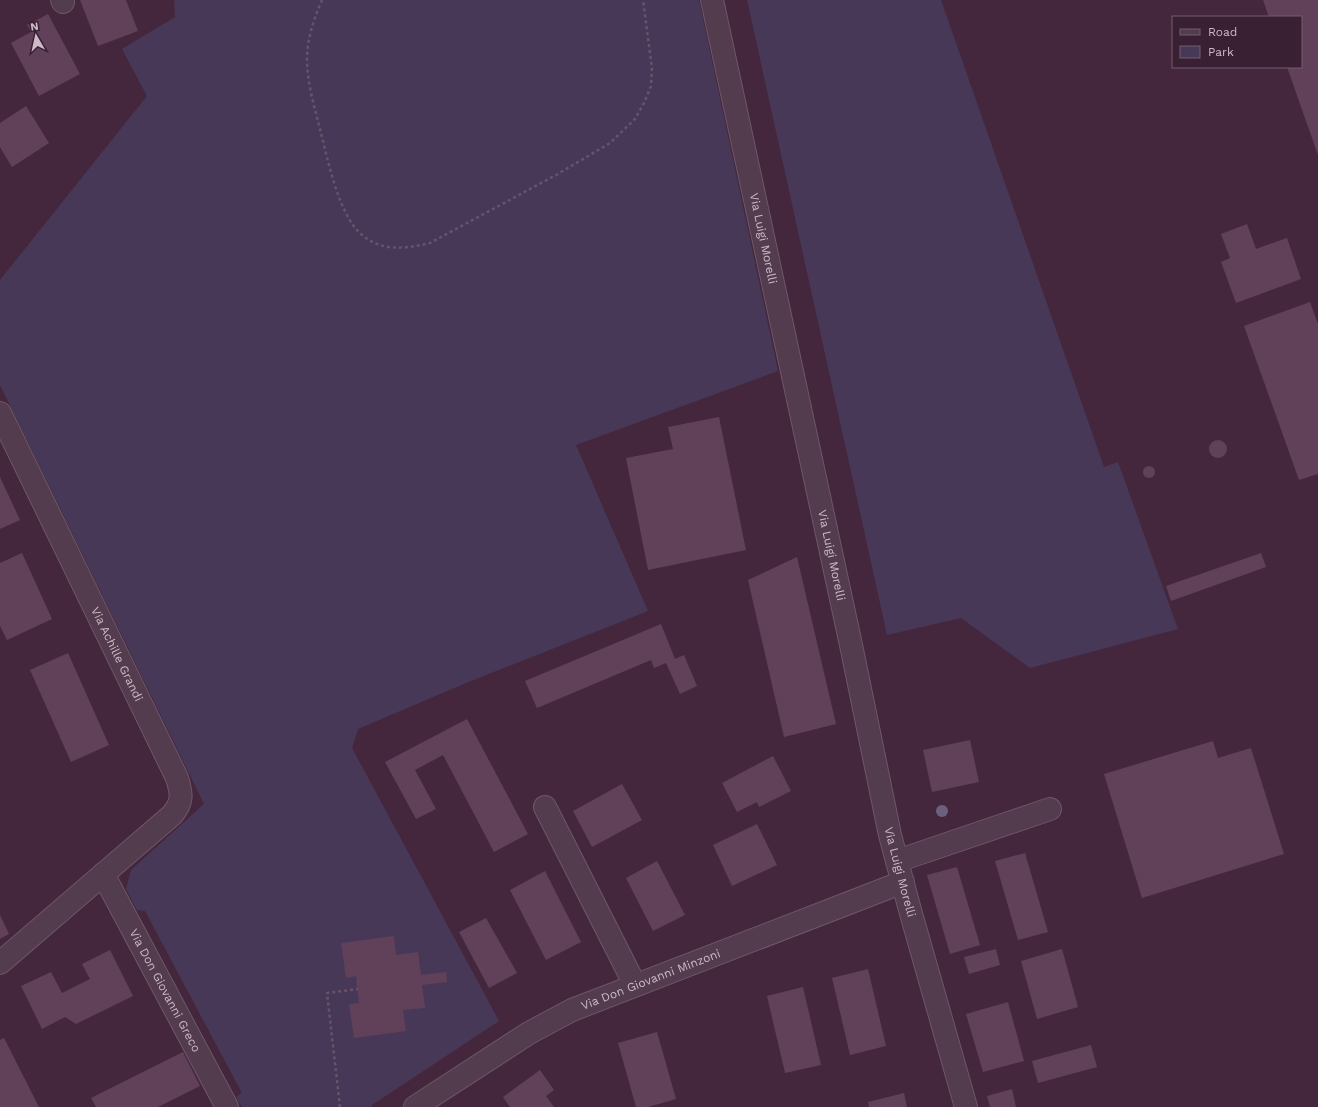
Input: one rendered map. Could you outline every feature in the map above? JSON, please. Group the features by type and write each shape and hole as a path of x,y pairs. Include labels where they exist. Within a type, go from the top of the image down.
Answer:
{"street":[{"name":"Via Luigi Morelli","path":"712,0 850,637 890,835 966,1107"},
{"name":"Via Achille Grandi","path":"0,413 180,787 180,802 172,815 0,962"},
{"path":"545,807 635,985"},
{"path":"897,861 1050,809"},
{"name":"Via Don Giovanni Greco","path":"102,874 227,1107"},
{"name":"Via Don Giovanni Minzoni","path":"415,1107 509,1046 556,1018 635,985 903,882"}],"path":[{"path":"322,0 310,34 307,69 313,102 328,161 349,218 360,233 371,241 390,248 412,248 430,243 556,175 610,143 623,131 635,119 651,86 652,68 643,0"},
{"path":"340,1107 327,993 358,989"}],"green space":[{"path":"174,0 699,0 778,371 576,445 648,611 466,683 358,729 352,748 499,1021 371,1107 242,1107 236,1097 242,1093 145,911 137,910 126,889 131,870 204,804 0,385 0,280 147,96 122,49 175,17"},
{"path":"747,0 941,0 1104,467 1118,462 1178,629 1030,668 961,618 887,635"}],"building":[{"path":"80,0 126,0 138,31 98,46"},
{"path":"1263,0 1318,0 1318,155 1287,68 1302,68 1302,16 1269,16"},
{"path":"48,14 80,74 39,96 11,43 31,32 27,25"},
{"path":"26,106 49,143 12,167 0,147 0,123"},
{"path":"1247,224 1256,249 1287,238 1301,279 1236,303 1221,262 1230,258 1221,234"},
{"path":"1310,302 1318,324 1318,474 1299,480 1244,326"},
{"path":"719,417 746,550 648,570 626,458 673,449 668,427"},
{"path":"1214,440 1222,440 1227,445 1225,456 1222,458 1214,458 1209,453 1209,445"},
{"path":"1149,466 1153,468 1155,472 1153,476 1149,478 1145,476 1143,472 1145,468"},
{"path":"0,477 20,520 0,529"},
{"path":"22,553 52,619 7,640 0,626 0,563"},
{"path":"1261,553 1266,567 1171,601 1166,586"},
{"path":"797,557 836,724 784,737 748,580"},
{"path":"661,624 675,659 684,655 697,686 680,694 666,663 654,668 651,660 537,708 525,681"},
{"path":"68,653 109,745 71,762 30,670"},
{"path":"467,719 528,834 494,852 443,755 415,770 436,809 416,819 385,762"},
{"path":"970,740 979,782 932,792 923,750"},
{"path":"1213,741 1218,758 1251,748 1284,854 1142,898 1104,774"},
{"path":"773,756 791,791 759,807 757,802 737,812 722,783"},
{"path":"622,784 642,820 592,847 573,811"},
{"path":"757,824 777,865 732,886 713,845"},
{"path":"1025,853 1048,932 1018,940 995,861"},
{"path":"657,861 685,915 653,931 626,878"},
{"path":"957,867 980,945 950,954 927,875"},
{"path":"545,871 581,942 546,960 510,890"},
{"path":"0,915 9,934 0,939"},
{"path":"486,918 517,973 489,988 459,932"},
{"path":"394,936 396,955 418,952 421,975 446,972 447,982 422,985 425,1008 403,1010 406,1031 354,1038 349,1004 359,1003 356,976 346,978 341,943"},
{"path":"996,949 1000,965 969,974 964,957"},
{"path":"1062,949 1078,1007 1037,1019 1021,961"},
{"path":"110,950 133,996 76,1024 65,1017 42,1029 21,986 51,972 62,993 90,979 82,964"},
{"path":"868,969 886,1046 850,1055 832,978"},
{"path":"803,987 821,1065 785,1073 767,996"},
{"path":"1008,1002 1024,1061 983,1072 966,1014"},
{"path":"657,1032 676,1099 648,1107 636,1107 618,1043"},
{"path":"4,1038 39,1107 0,1107 0,1040"},
{"path":"1091,1045 1097,1067 1038,1083 1032,1061"},
{"path":"183,1052 200,1086 158,1107 96,1107 91,1098"},
{"path":"540,1070 554,1090 546,1096 554,1107 510,1107 503,1097"},
{"path":"1012,1089 1016,1107 990,1107 987,1096"},
{"path":"904,1093 907,1107 869,1107 868,1102"}]}
